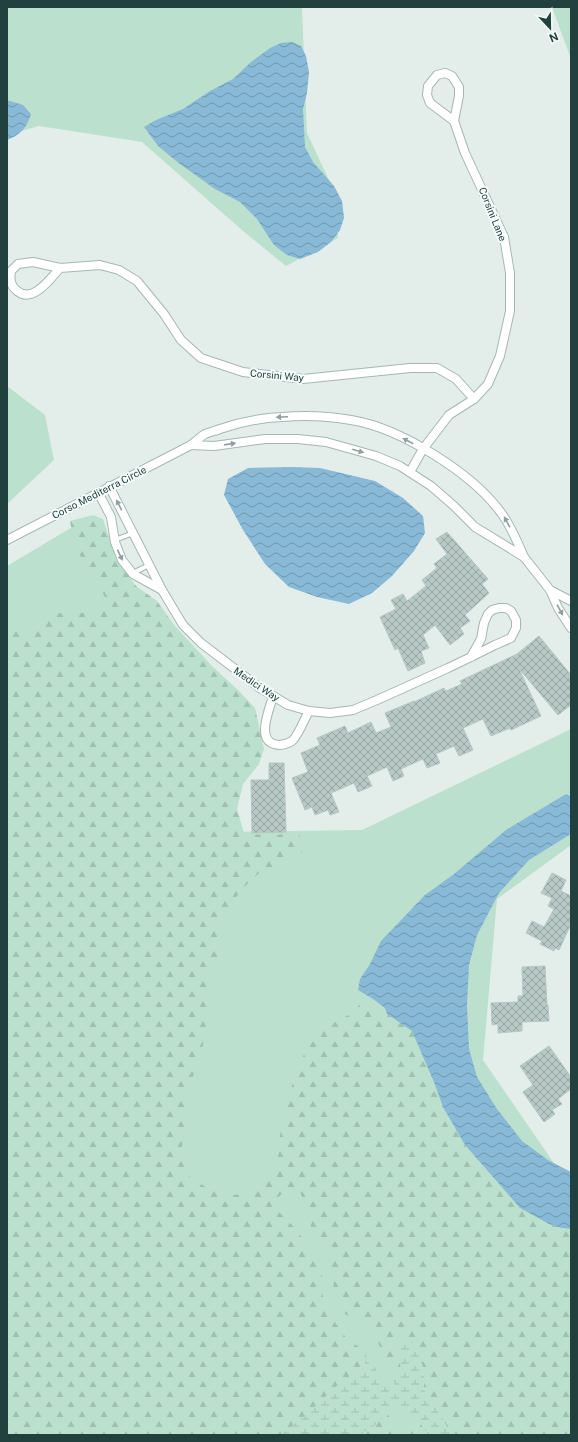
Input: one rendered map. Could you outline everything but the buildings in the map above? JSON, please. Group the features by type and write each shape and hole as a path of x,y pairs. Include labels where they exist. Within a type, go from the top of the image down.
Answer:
{"street":[{"path":"445,73 452,76 459,87 459,96 454,121 430,104 427,96 428,86 437,75 445,73"},
{"name":"Corsini Lane","path":"454,121 465,153 504,237 510,273 510,311 500,356 488,384 474,399"},
{"name":"Corsini Way","path":"60,268 40,290 31,295 20,294 12,287 10,278 11,271 18,264 33,262 60,268 100,265 119,270 137,281 164,314 181,340 201,358 243,372 303,379 410,368 437,368 456,379 474,399"},
{"path":"410,472 423,449 449,415 474,399"},
{"name":"Corso Mediterra Circle","path":"7,540 191,445 206,434 237,423 268,417 305,416 352,420 391,432 423,449 456,469 486,495 504,516 524,557 550,590 558,608 571,628"},
{"name":"Corso Mediterra Circle","path":"191,445 214,446 265,439 298,439 326,442 376,456 400,466 431,486 475,527 524,557"},
{"name":"Medici Way","path":"109,486 162,590 183,625 201,643 260,688 288,705 309,711 330,713 353,710 377,700 471,657 511,638 516,628 516,620 511,611 506,608 500,608 492,610 488,614 484,623 481,639 471,657"},
{"name":"Medici Way","path":"98,492 111,516 115,540 122,560 133,573 162,590"},
{"name":"Corso Mediterra Circle","path":"550,590 571,601"},
{"path":"273,696 265,722 264,732 272,744 281,745 293,740 309,711"}],"lane":[{"path":"115,540 133,533"},
{"path":"133,573 149,565"}],"green space":[{"path":"7,7 302,7 307,133 335,193 338,238 286,266 243,231 142,142 39,126 7,135"},
{"path":"552,7 571,7 571,59"},
{"path":"7,386 45,415 54,460 7,504"},
{"path":"93,515 103,519 116,559 136,586 157,601 175,626 213,667 255,708 264,749 259,764 243,784 237,809 244,833 272,836 298,831 305,850 286,864 260,872 242,889 226,911 218,936 223,954 207,969 207,1018 202,1051 190,1085 181,1154 189,1176 209,1189 234,1195 259,1189 273,1172 279,1153 281,1123 293,1082 306,1049 319,1031 352,1013 360,1004 387,1014 412,1031 443,1107 484,1165 520,1208 562,1228 571,1229 571,1435 451,1435 444,1421 424,1390 424,1371 397,1345 401,1369 392,1374 377,1339 367,1325 345,1314 334,1291 332,1266 324,1247 312,1230 301,1194 288,1187 275,1201 278,1211 293,1226 318,1258 322,1276 323,1300 334,1321 347,1339 367,1352 364,1368 343,1380 307,1414 282,1434 278,1435 7,1435 7,631 30,630 47,618 63,612 81,613 94,610 108,602 75,547 70,521"},
{"path":"79,523 208,832 362,830 571,729 571,845 497,899 483,1060 571,1188 571,1435 7,1435 7,566"},
{"path":"406,1336 418,1349 424,1371 424,1390 444,1421 451,1435 428,1435 419,1421 405,1415 403,1409 396,1406 387,1412 377,1424 359,1435 278,1435 282,1434 307,1414 343,1380 364,1368 367,1352 375,1367 380,1383 388,1387 395,1385 392,1374 401,1369 397,1345"},
{"path":"387,1412 397,1435 359,1435 377,1424"},
{"path":"405,1415 419,1421 428,1435 410,1435 405,1427"}],"water":[{"path":"292,42 301,46 306,56 309,72 307,93 303,109 305,147 313,162 334,186 342,201 344,218 340,230 331,242 318,252 300,259 287,255 274,245 257,219 240,202 215,189 180,164 158,146 144,127 156,120 183,109 210,91 233,79 251,62 270,48 281,43"},
{"path":"7,100 23,105 31,114 27,124 22,130 16,136 7,140"},
{"path":"248,468 320,468 375,481 403,498 423,516 425,533 414,551 392,576 372,593 349,604 317,597 289,587 265,564 243,530 224,495 228,479"},
{"path":"566,794 571,797 571,834 529,860 499,893 477,935 469,965 467,1005 469,1049 477,1077 497,1109 522,1141 548,1160 571,1172 571,1229 549,1224 520,1208 465,1145 443,1107 412,1031 387,1014 385,1008 358,990 360,979 370,964 381,941 425,895 454,874 506,830"}]}
